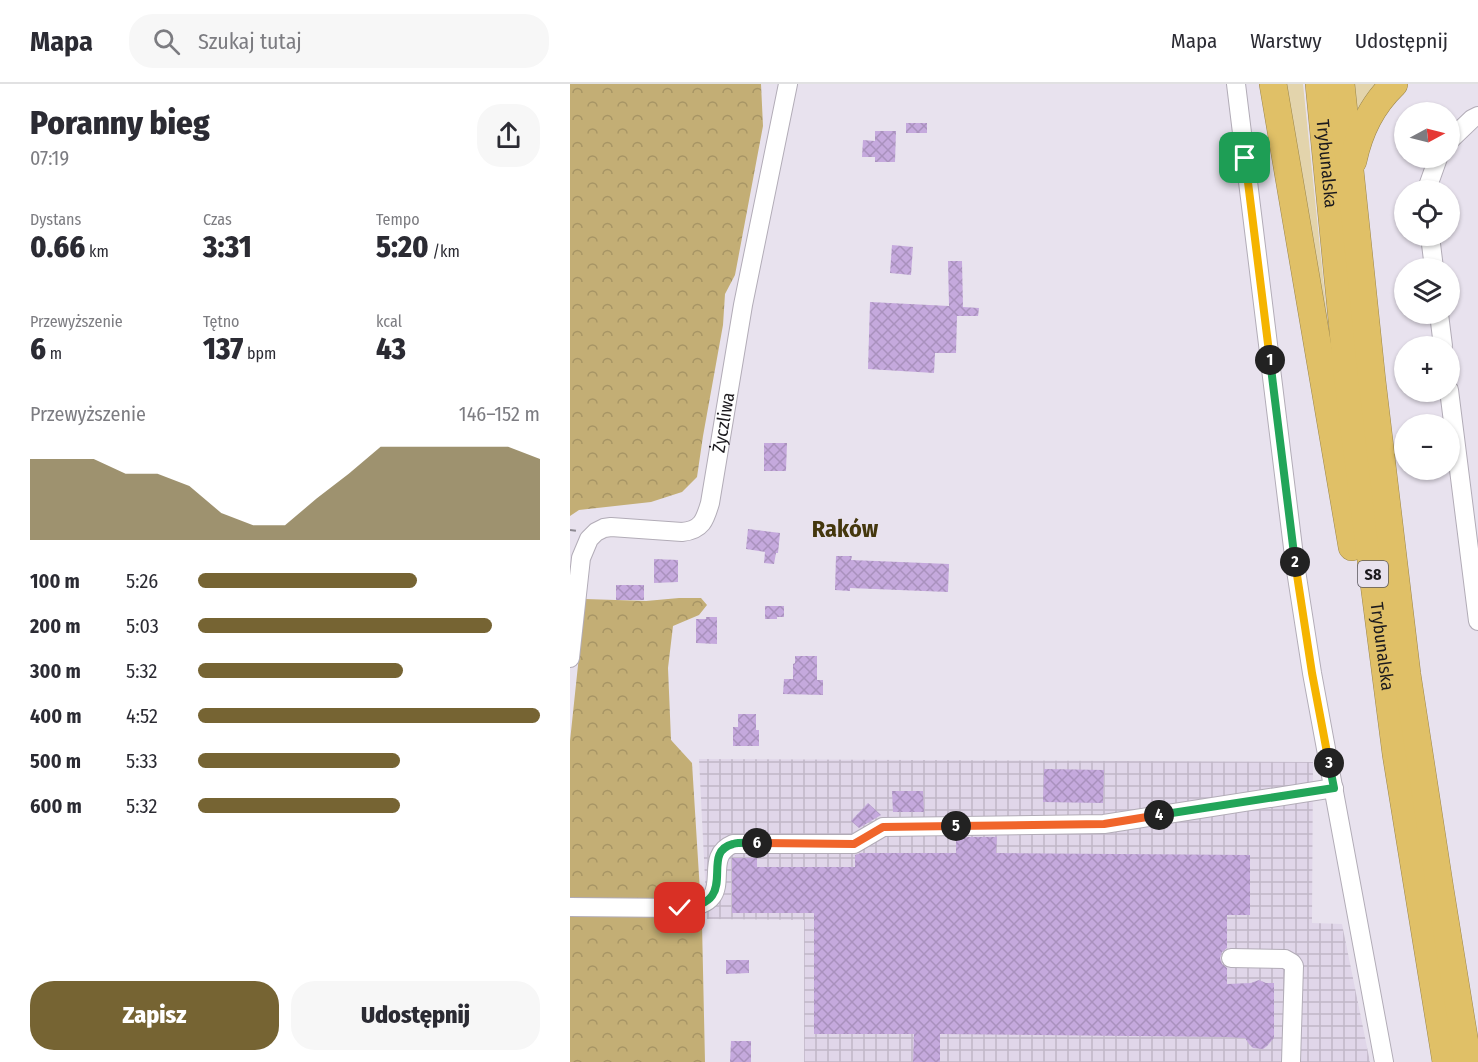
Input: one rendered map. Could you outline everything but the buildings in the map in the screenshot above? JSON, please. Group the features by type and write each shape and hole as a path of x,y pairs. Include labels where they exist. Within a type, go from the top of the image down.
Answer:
{"highway":[{"path":"1273,84 1372,668 1396,754"},
{"name":"Trybunalska","path":"1319,84 1348,382 1396,754 1446,1062"},
{"name":"S8","path":"1341,84 1351,174"},
{"path":"1351,174 1354,156 1367,121 1377,103 1394,84"},
{"name":"Trybunalska","path":"1351,174 1372,381 1407,674 1468,1062"}],"street":[{"name":"Życzliwa","path":"570,658 581,558 589,539 596,532 611,527 690,531 701,525 705,518 710,503 743,306 788,84"},
{"path":"1236,84 1295,564 1312,673 1384,1062"},
{"path":"1460,130 1478,116"},
{"path":"1451,402 1478,621"},
{"path":"570,907 691,908 703,904 715,891 720,852 733,844 854,844 883,827 1104,824 1334,788"},
{"path":"1231,958 1285,959 1294,966 1291,1062"}],"shaded area":[{"path":"1282,84 1303,84 1335,392"},
{"path":"1353,84 1382,84 1357,120"},
{"path":"699,759 1313,762 1312,923 1342,924 1370,1062 804,1062 804,920 707,919"}],"green space":[{"path":"570,84 761,84 763,126 735,275 725,294 723,325 697,477 682,492 651,502 579,510 570,516"},
{"path":"701,598 707,605 699,615 673,626 668,668 671,740 692,763 702,924 705,1062 570,1062 570,741 585,599 646,601"}],"district":[{"name":"Raków","path":"845,529"}],"route":[{"path":"680,908 703,904 712,897 716,886 718,857 725,847 733,844 854,844 883,827 1104,824 1334,788 1312,673 1295,564 1245,158"}]}
